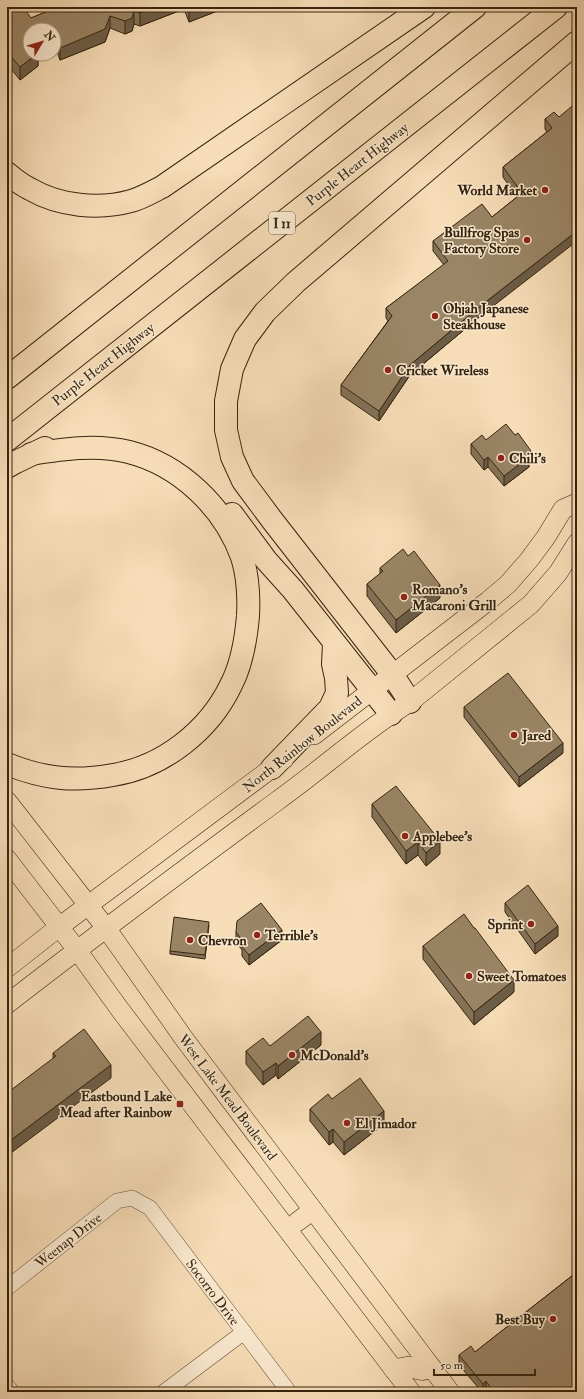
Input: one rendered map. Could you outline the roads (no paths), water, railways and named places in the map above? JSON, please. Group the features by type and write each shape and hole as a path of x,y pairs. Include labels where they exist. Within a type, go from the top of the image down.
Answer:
{"highway":[{"path":"7,173 31,190 54,200 105,206 132,201 162,188 424,7"},
{"path":"7,378 475,7"},
{"name":"Purple Heart Highway","path":"7,440 556,7"},
{"path":"410,702 392,674 243,481 232,457 226,430 226,401 232,369 245,339 265,312 296,282 577,42"},
{"path":"7,467 55,443 101,440 140,444 172,457 194,472 220,498 266,560 293,590 391,714"},
{"path":"7,764 38,774 70,779 87,779 136,770 168,754 184,743 201,728 213,715 222,701 237,671 246,638 248,621 248,591 246,572 239,550 228,527 219,514 198,490 182,477 148,458 108,448 85,447 31,454"},
{"path":"272,768 330,708 337,693 333,664 334,643"}],"main road":[{"name":"North Rainbow Boulevard","path":"7,968 88,905 272,768 488,601 508,584 529,560 546,537 563,509 577,503"},
{"name":"North Rainbow Boulevard","path":"7,1004 391,714 410,702 531,604 558,573 577,543"},
{"name":"West Lake Mead Boulevard","path":"7,801 106,928 185,1040 450,1392"},
{"path":"7,859 411,1392"},
{"path":"185,1095 246,1154 356,1301 360,1326"},
{"path":"297,1222 313,1210"},
{"path":"393,1369 409,1366 425,1372 432,1368"}],"street":[{"name":"Weenap Drive","path":"7,1288 117,1201 132,1198"},
{"name":"Socorro Drive","path":"132,1198 150,1208 289,1392"},
{"path":"164,1392 244,1332"},
{"path":"7,1386 12,1392"}],"place":[{"name":"World Market","path":"545,190"},
{"name":"Bullfrog Spas Factory Store","path":"527,240"},
{"name":"Ohjah Japanese Steakhouse","path":"435,316"},
{"name":"Cricket Wireless","path":"388,370"},
{"name":"Chili's","path":"501,458"},
{"name":"Romano's Macaroni Grill","path":"404,597"},
{"name":"Jared","path":"514,735"},
{"name":"Applebee's","path":"405,836"},
{"name":"Sprint","path":"531,924"},
{"name":"Terrible's","path":"257,935"},
{"name":"Chevron","path":"190,940"},
{"name":"Sweet Tomatoes","path":"469,976"},
{"name":"McDonald's","path":"292,1055"},
{"name":"Eastbound Lake Mead after Rainbow","path":"180,1104"},
{"name":"El Jimador","path":"347,1123"},
{"name":"Best Buy","path":"553,1319"}]}
